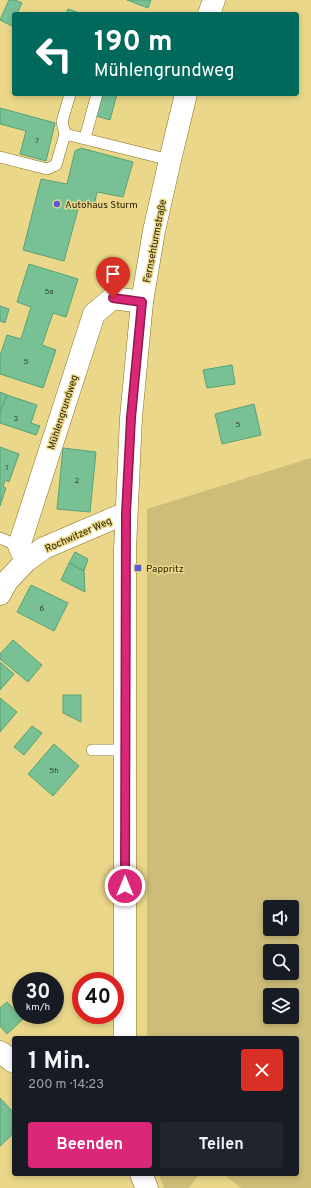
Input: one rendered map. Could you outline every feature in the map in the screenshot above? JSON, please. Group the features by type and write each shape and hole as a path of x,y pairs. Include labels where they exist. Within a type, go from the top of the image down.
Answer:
{"street":[{"path":"210,12 214,0"},
{"name":"Fernsehturmstraße","path":"125,1036 126,513 131,418 142,302 154,231 186,96"},
{"name":"Mühlengrundweg","path":"15,548 94,314 113,298 142,302"},
{"name":"Rochwitzer Weg","path":"0,594 7,581 15,548 44,548 126,513"},
{"path":"0,1052 12,1061"}],"lane":[{"path":"0,157 46,169 56,165 65,134 62,122 69,96"},
{"path":"85,138 96,96"},
{"path":"65,134 170,160"},
{"path":"92,750 125,750"}],"shaded area":[{"path":"311,458 311,1188 241,1188 226,1176 299,1176 299,1036 147,1036 147,509"},
{"path":"160,1176 198,1176 189,1188 164,1188"}],"building":[{"path":"9,0 15,0 22,3 18,12 12,12 12,26 0,20"},
{"path":"127,0 151,0 148,8"},
{"path":"68,9 76,12 67,12"},
{"path":"101,96 116,96 110,120 96,116"},
{"path":"0,108 55,123 46,161 20,154 26,131 0,124"},
{"name":"Autohaus Sturm","path":"81,148 133,162 123,197 97,192 94,206 80,202 64,261 23,250 41,179 67,184 75,151"},
{"path":"29,264 78,279 66,317 53,313 42,345 56,350 43,388 0,374 0,356 7,335 21,339 31,307 17,302"},
{"path":"0,306 9,309 5,323 0,321"},
{"path":"232,365 235,384 207,388 203,370"},
{"path":"0,392 7,395 0,413"},
{"path":"7,395 37,405 31,423 40,426 36,435 0,423 0,413"},
{"path":"254,404 261,435 222,444 215,414"},
{"path":"0,447 19,454 9,482 5,480 3,487 6,488 0,506"},
{"path":"63,448 96,452 90,512 57,509"},
{"path":"75,552 88,559 84,571 69,563"},
{"path":"69,563 84,571 85,592 61,580"},
{"path":"31,585 68,603 54,631 17,612"},
{"path":"13,640 42,665 28,682 0,659 0,654"},
{"path":"0,662 14,674 0,690"},
{"path":"63,695 81,695 81,722 63,713"},
{"path":"0,698 17,712 0,732"},
{"path":"32,726 42,733 24,755 14,747"},
{"path":"54,744 79,766 53,796 28,774"},
{"path":"7,1002 12,1007 12,1024 18,1024 7,1034 0,1026 0,1008"},
{"path":"0,1098 12,1111 12,1135 0,1146"}],"place":[{"name":"Autohaus Sturm","path":"57,204"},
{"name":"Pappritz","path":"138,568"}],"route":[{"path":"113,298 142,302 131,418 126,513 125,886"}]}
